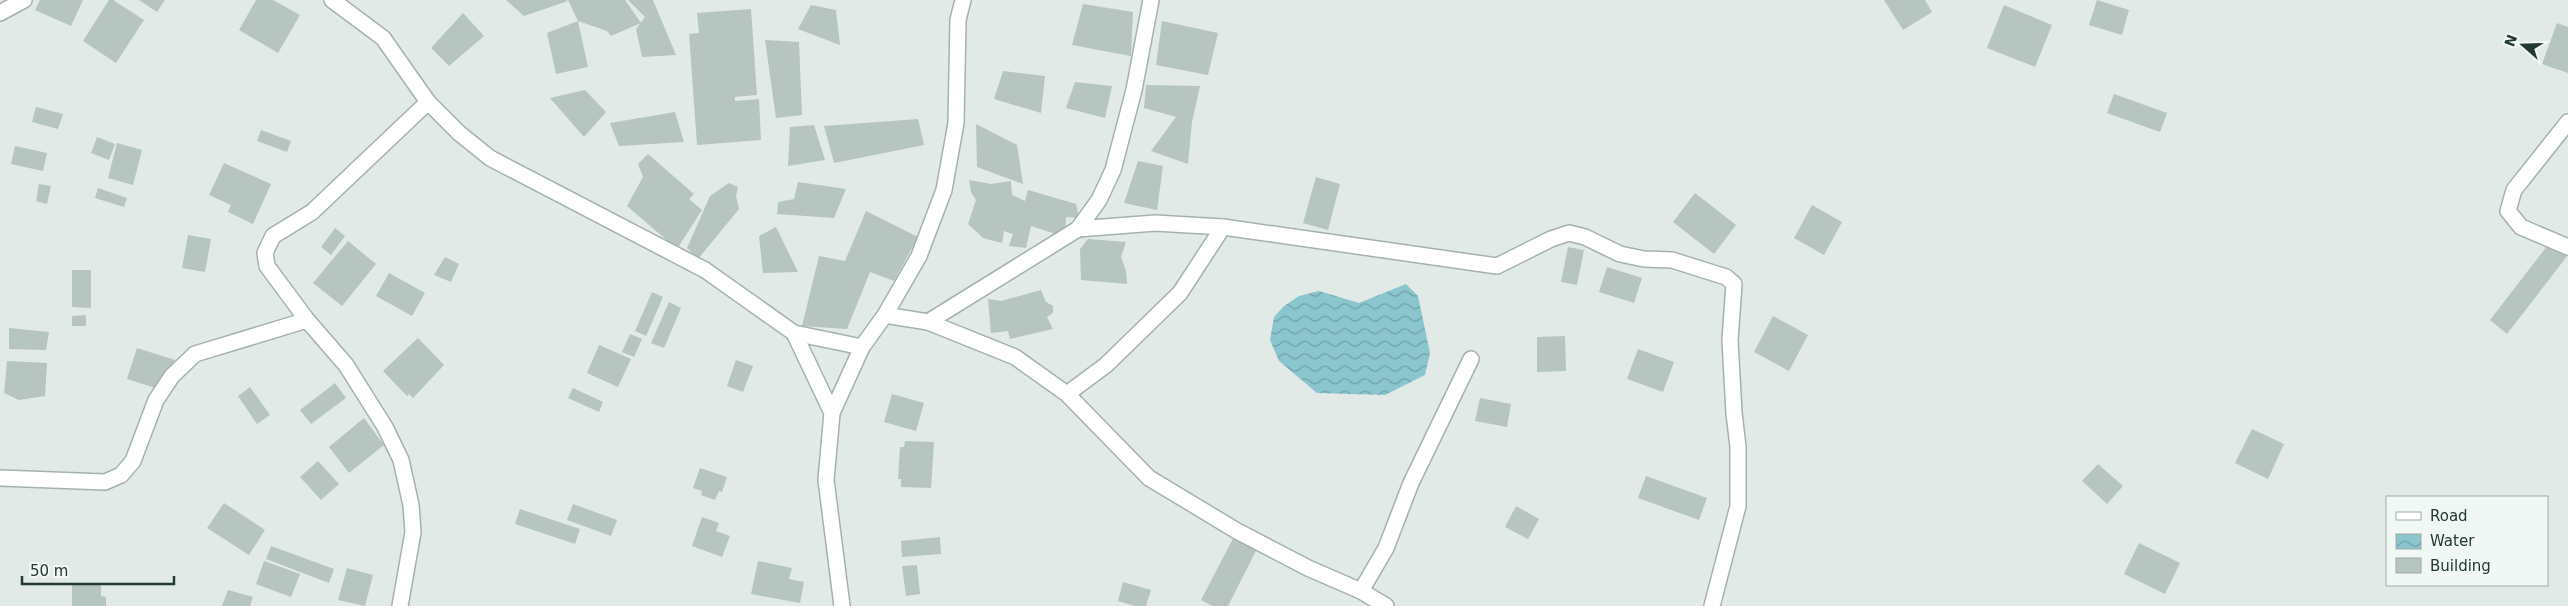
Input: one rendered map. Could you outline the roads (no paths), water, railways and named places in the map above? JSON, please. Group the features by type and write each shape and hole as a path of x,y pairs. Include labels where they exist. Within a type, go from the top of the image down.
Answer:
{"street":[{"path":"0,13 24,0"},
{"path":"332,0 383,38 428,102 459,133 490,158 705,270 794,333 862,347"},
{"path":"842,606 826,480 832,413 862,347 885,315 919,256 944,190 956,124 958,20 962,0"},
{"path":"928,322 1078,229 1099,200 1113,170 1134,90 1150,0"},
{"path":"400,606 413,532 411,505 401,460 385,427 346,365 306,320 267,266 265,252 273,236 312,212 428,102"},
{"path":"2568,122 2514,190 2508,211 2521,226 2568,247"},
{"path":"1078,229 1155,224 1223,227 1497,266 1551,239 1569,233 1585,237 1620,254 1644,259 1672,260 1726,277 1734,284 1730,340 1738,447 1738,506 1712,606"},
{"path":"1067,394 1106,365 1180,293 1206,256 1223,227"},
{"path":"885,315 928,322 1015,357 1067,394 1149,478 1237,531 1308,568 1361,591 1386,606"},
{"path":"0,478 105,482 122,475 133,461 156,400 172,376 194,354 306,320"},
{"path":"794,333 832,413"},
{"path":"1361,591 1386,548 1411,483 1471,359"}],"water":[{"path":"1406,284 1418,296 1430,353 1425,375 1385,395 1317,393 1279,361 1270,340 1274,317 1284,306 1299,296 1319,291 1359,303"}]}
